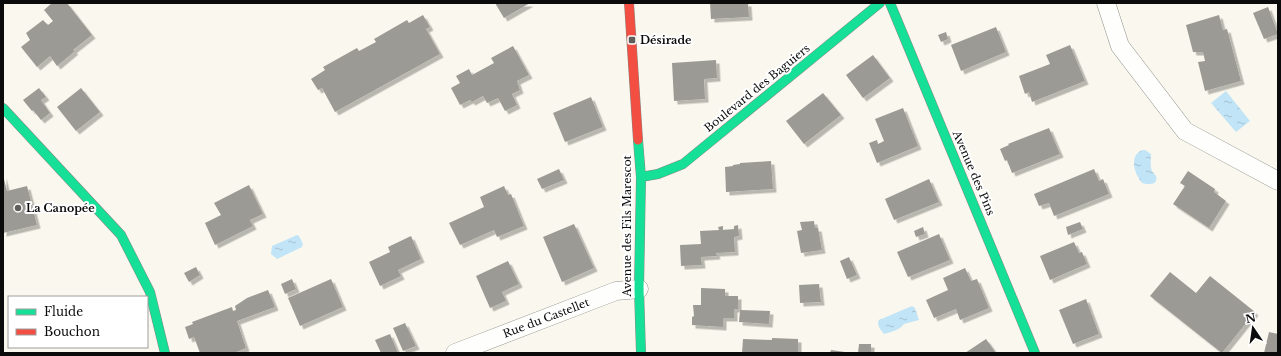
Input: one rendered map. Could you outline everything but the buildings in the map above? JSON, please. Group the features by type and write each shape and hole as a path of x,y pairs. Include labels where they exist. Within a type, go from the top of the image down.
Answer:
{"street":[{"name":"Avenue des Fils Marescot","path":"629,3 641,178 639,289 641,353"},
{"name":"Boulevard des Baguiers","path":"641,178 658,174 684,164 880,3"},
{"name":"Avenue des Pins","path":"890,3 1035,353"},
{"path":"1106,3 1120,46 1185,131 1278,181"},
{"path":"3,108 121,235 150,292 166,353"},
{"name":"Rue du Castellet","path":"455,353 616,291 639,289"}],"water":[{"path":"1226,91 1250,121 1236,132 1211,103"},
{"path":"1142,150 1145,150 1151,154 1151,169 1157,179 1152,184 1142,183 1135,170 1135,157"},
{"path":"297,235 303,244 302,247 277,259 271,254 272,246"},
{"path":"912,306 915,308 919,320 904,324 892,332 884,334 878,326 879,320"}],"traffic: fast":[{"path":"641,177 658,174 683,164 880,3"},
{"path":"890,3 1035,353"},
{"path":"3,108 121,235 150,292 165,353"},
{"path":"638,140 641,177 639,289 641,353"}],"traffic: jam":[{"path":"629,3 638,140"}],"place":[{"name":"Désirade","path":"632,40"},
{"name":"La Canopée","path":"18,208"}]}
